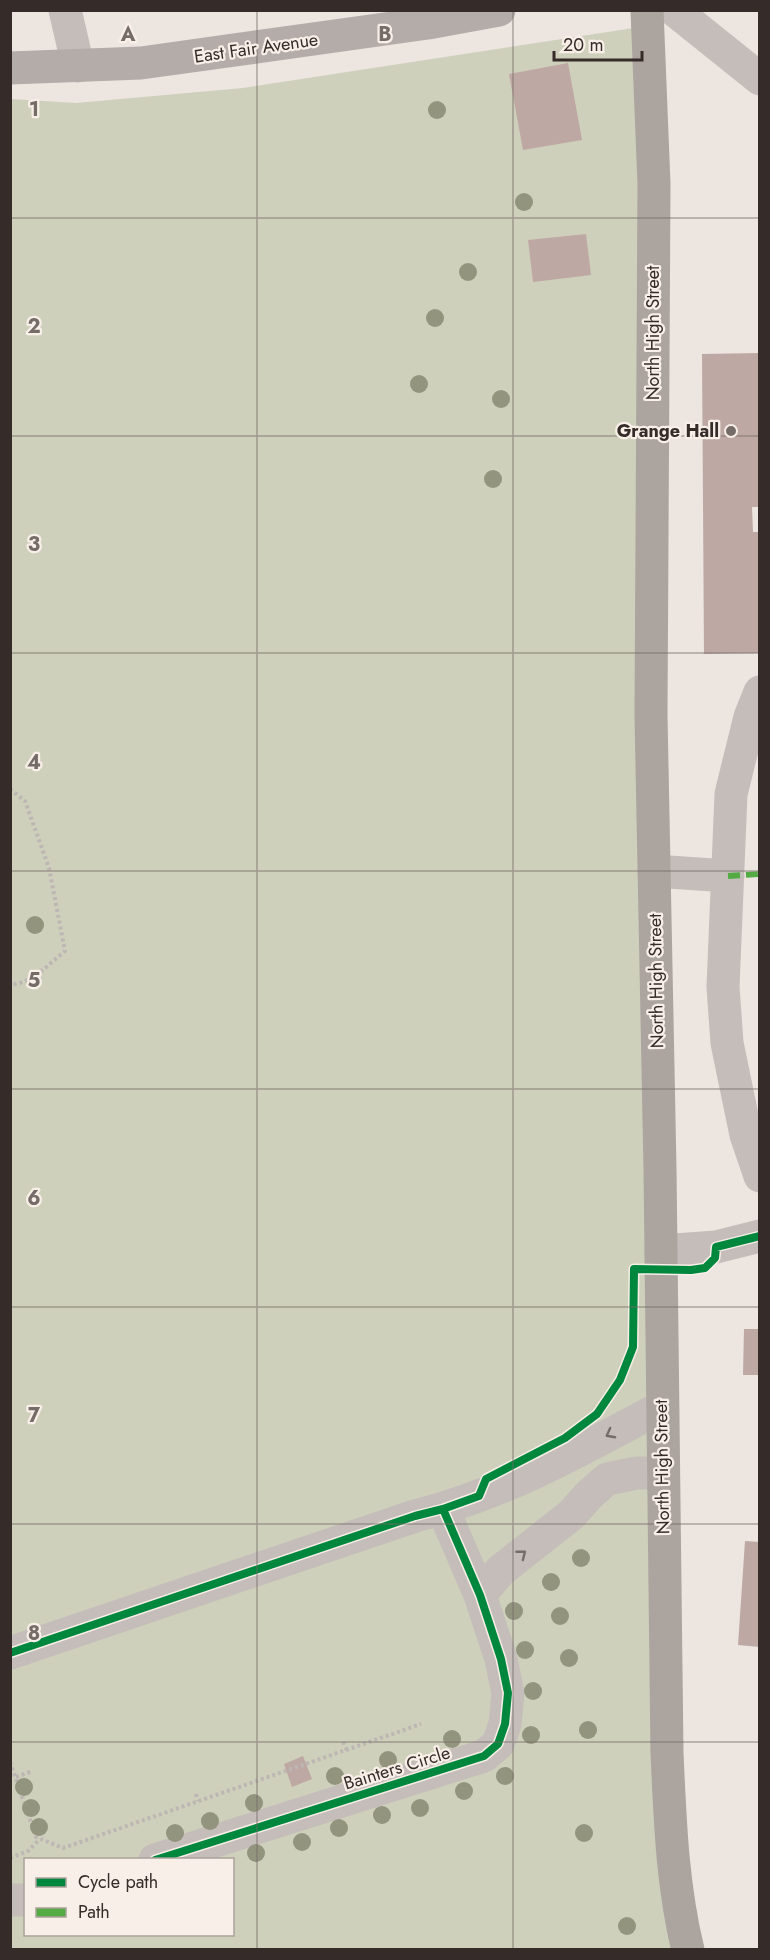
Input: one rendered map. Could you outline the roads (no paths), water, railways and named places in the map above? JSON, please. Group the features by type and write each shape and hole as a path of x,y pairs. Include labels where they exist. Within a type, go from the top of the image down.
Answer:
{"highway":[{"name":"North High Street","path":"647,10 654,184 651,703 667,1753 671,1844 688,1950"}],"main road":[{"name":"East Fair Avenue","path":"10,68 141,63 206,55 418,18 499,10"}],"lane":[{"path":"65,10 78,66"},
{"path":"674,10 759,79"},
{"path":"759,692 750,717 731,794 723,987 727,1043 746,1135 759,1176"},
{"path":"654,871 728,876"},
{"path":"661,1251 716,1247 759,1236"},
{"path":"10,1653 479,1496 553,1465 661,1407"},
{"path":"480,1595 500,1571 571,1515 607,1479 637,1473 662,1473"},
{"name":"Bainters Circle","path":"161,1858 483,1756 498,1744 505,1725 508,1693 501,1659 480,1595 443,1509"}],"place":[{"name":"Grange Hall","path":"731,431"}]}
